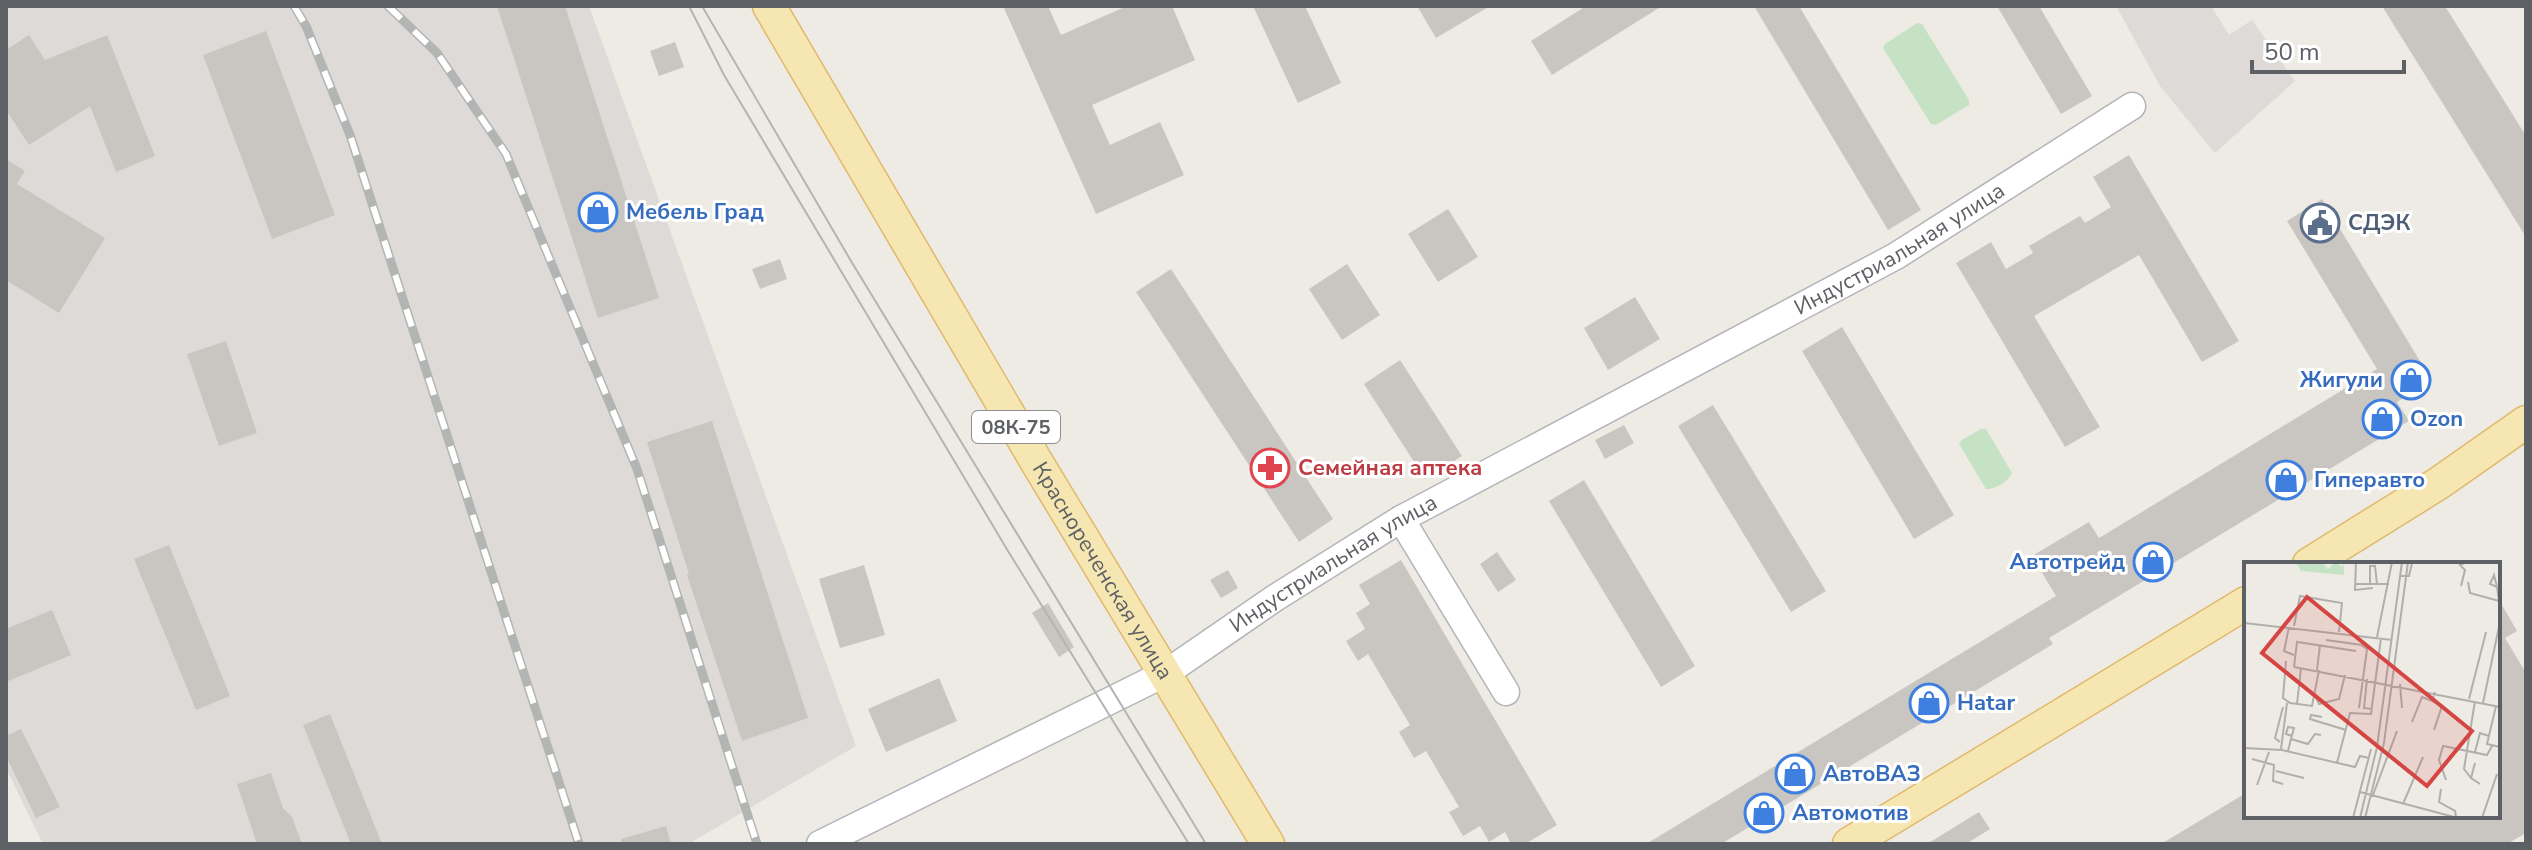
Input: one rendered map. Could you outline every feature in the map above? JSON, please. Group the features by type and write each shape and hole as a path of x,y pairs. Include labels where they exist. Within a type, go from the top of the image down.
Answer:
{"main road":[{"name":"Краснореченская улица","path":"769,6 1031,453 1268,844"},
{"path":"2312,562 2439,483 2526,422"},
{"path":"1849,844 2244,604"}],"street":[{"name":"Индустриальная улица","path":"820,844 1166,673 1275,598 1401,519 1896,256 2132,106"},
{"path":"1401,519 1506,692"}],"shaded area":[{"path":"6,6 589,6 856,746 688,844 43,844 6,768"},
{"path":"2116,6 2211,6 2229,35 2252,20 2295,81 2215,153 2160,86"}],"green space":[{"path":"1917,23 1922,24 1969,100 1969,105 1936,125 1931,124 1883,48"},
{"path":"1981,429 1986,429 2012,473 2005,482 1989,489 1986,489 1959,444"}],"building":[{"name":"Мебель Град","path":"497,6 565,6 659,298 598,318"},
{"path":"1003,6 1048,6 1061,35 1127,6 1172,6 1195,60 1092,105 1110,145 1160,122 1184,175 1096,214"},
{"path":"1253,6 1305,6 1341,83 1298,103"},
{"path":"1417,6 1490,6 1436,38"},
{"path":"1586,6 1662,6 1552,75 1531,41"},
{"path":"1754,6 1799,6 1921,210 1888,230"},
{"path":"1997,6 2039,6 2092,96 2061,114"},
{"path":"2382,6 2445,6 2526,136 2526,237"},
{"path":"266,31 335,215 272,239 203,55"},
{"path":"29,35 45,60 107,35 155,156 116,172 90,106 29,145 6,110 6,50"},
{"path":"675,42 684,67 659,76 650,51"},
{"path":"2129,155 2239,341 2202,362 2139,255 2034,316 2100,427 2065,447 1956,263 1991,242 2006,269 2033,253 2029,246 2080,216 2085,223 2111,207 2093,177"},
{"path":"6,159 25,171 17,184 105,238 59,313 6,280"},
{"path":"2322,199 2432,381 2397,402 2409,421 2049,638 2053,644 1721,844 1646,844 2056,596 2032,556 2089,522 2099,538 2377,369 2287,221"},
{"path":"1448,209 1478,257 1438,282 1408,234"},
{"path":"780,259 787,279 760,289 752,269"},
{"path":"1347,264 1380,315 1342,340 1309,289"},
{"path":"1171,269 1333,519 1299,542 1136,292"},
{"path":"1635,297 1660,339 1608,370 1584,328"},
{"path":"1842,327 1954,515 1914,539 1802,351"},
{"path":"226,341 257,433 219,446 187,354"},
{"path":"1400,360 1462,456 1425,479 1364,384"},
{"path":"1713,405 1826,591 1791,612 1678,426"},
{"path":"712,421 808,718 742,741 647,442"},
{"path":"1624,425 1634,443 1605,459 1595,440"},
{"path":"1584,480 1695,666 1661,687 1549,501"},
{"path":"169,545 230,696 196,710 134,559"},
{"path":"1497,552 1516,580 1498,592 1480,564"},
{"path":"1401,560 1557,825 1525,844 1511,844 1505,832 1489,842 1480,826 1463,836 1449,812 1459,807 1426,751 1414,758 1399,732 1410,725 1368,654 1358,661 1346,641 1365,629 1356,613 1370,604 1359,585"},
{"path":"864,565 885,635 840,648 819,579"},
{"path":"1228,570 1238,588 1221,598 1210,580"},
{"path":"2500,601 2517,631 2505,638 2526,673 2526,833 2507,844 2161,844 2244,794 2244,818 2500,818"},
{"path":"1048,603 1074,647 1059,657 1032,613"},
{"path":"52,610 71,655 6,682 6,629"},
{"path":"939,678 957,721 886,752 868,709"},
{"path":"330,714 382,844 351,844 303,725"},
{"path":"21,729 60,807 36,818 6,756 6,736"},
{"path":"271,773 283,808 292,817 302,844 257,844 237,784"},
{"path":"1979,812 1990,829 1966,844 1927,844"},
{"path":"666,826 671,844 621,844 621,839"}],"tram line":[{"path":"689,6 724,75 1008,551 1189,844"},
{"path":"702,6 851,261 1206,844"}],"railway":[{"path":"294,6 306,26 350,135 579,844"},
{"path":"388,6 437,53 506,154 637,469 757,844"}],"place":[{"name":"Мебель Град","path":"598,212"},
{"name":"СДЭК","path":"2320,223"},
{"name":"Жигули","path":"2411,380"},
{"name":"Ozon","path":"2382,419"},
{"name":"Семейная аптека","path":"1270,468"},
{"name":"Гиперавто","path":"2286,480"},
{"name":"Автотрейд","path":"2153,562"},
{"name":"Hatar","path":"1929,703"},
{"name":"АвтоВАЗ","path":"1795,774"},
{"name":"Автомотив","path":"1764,813"}]}
